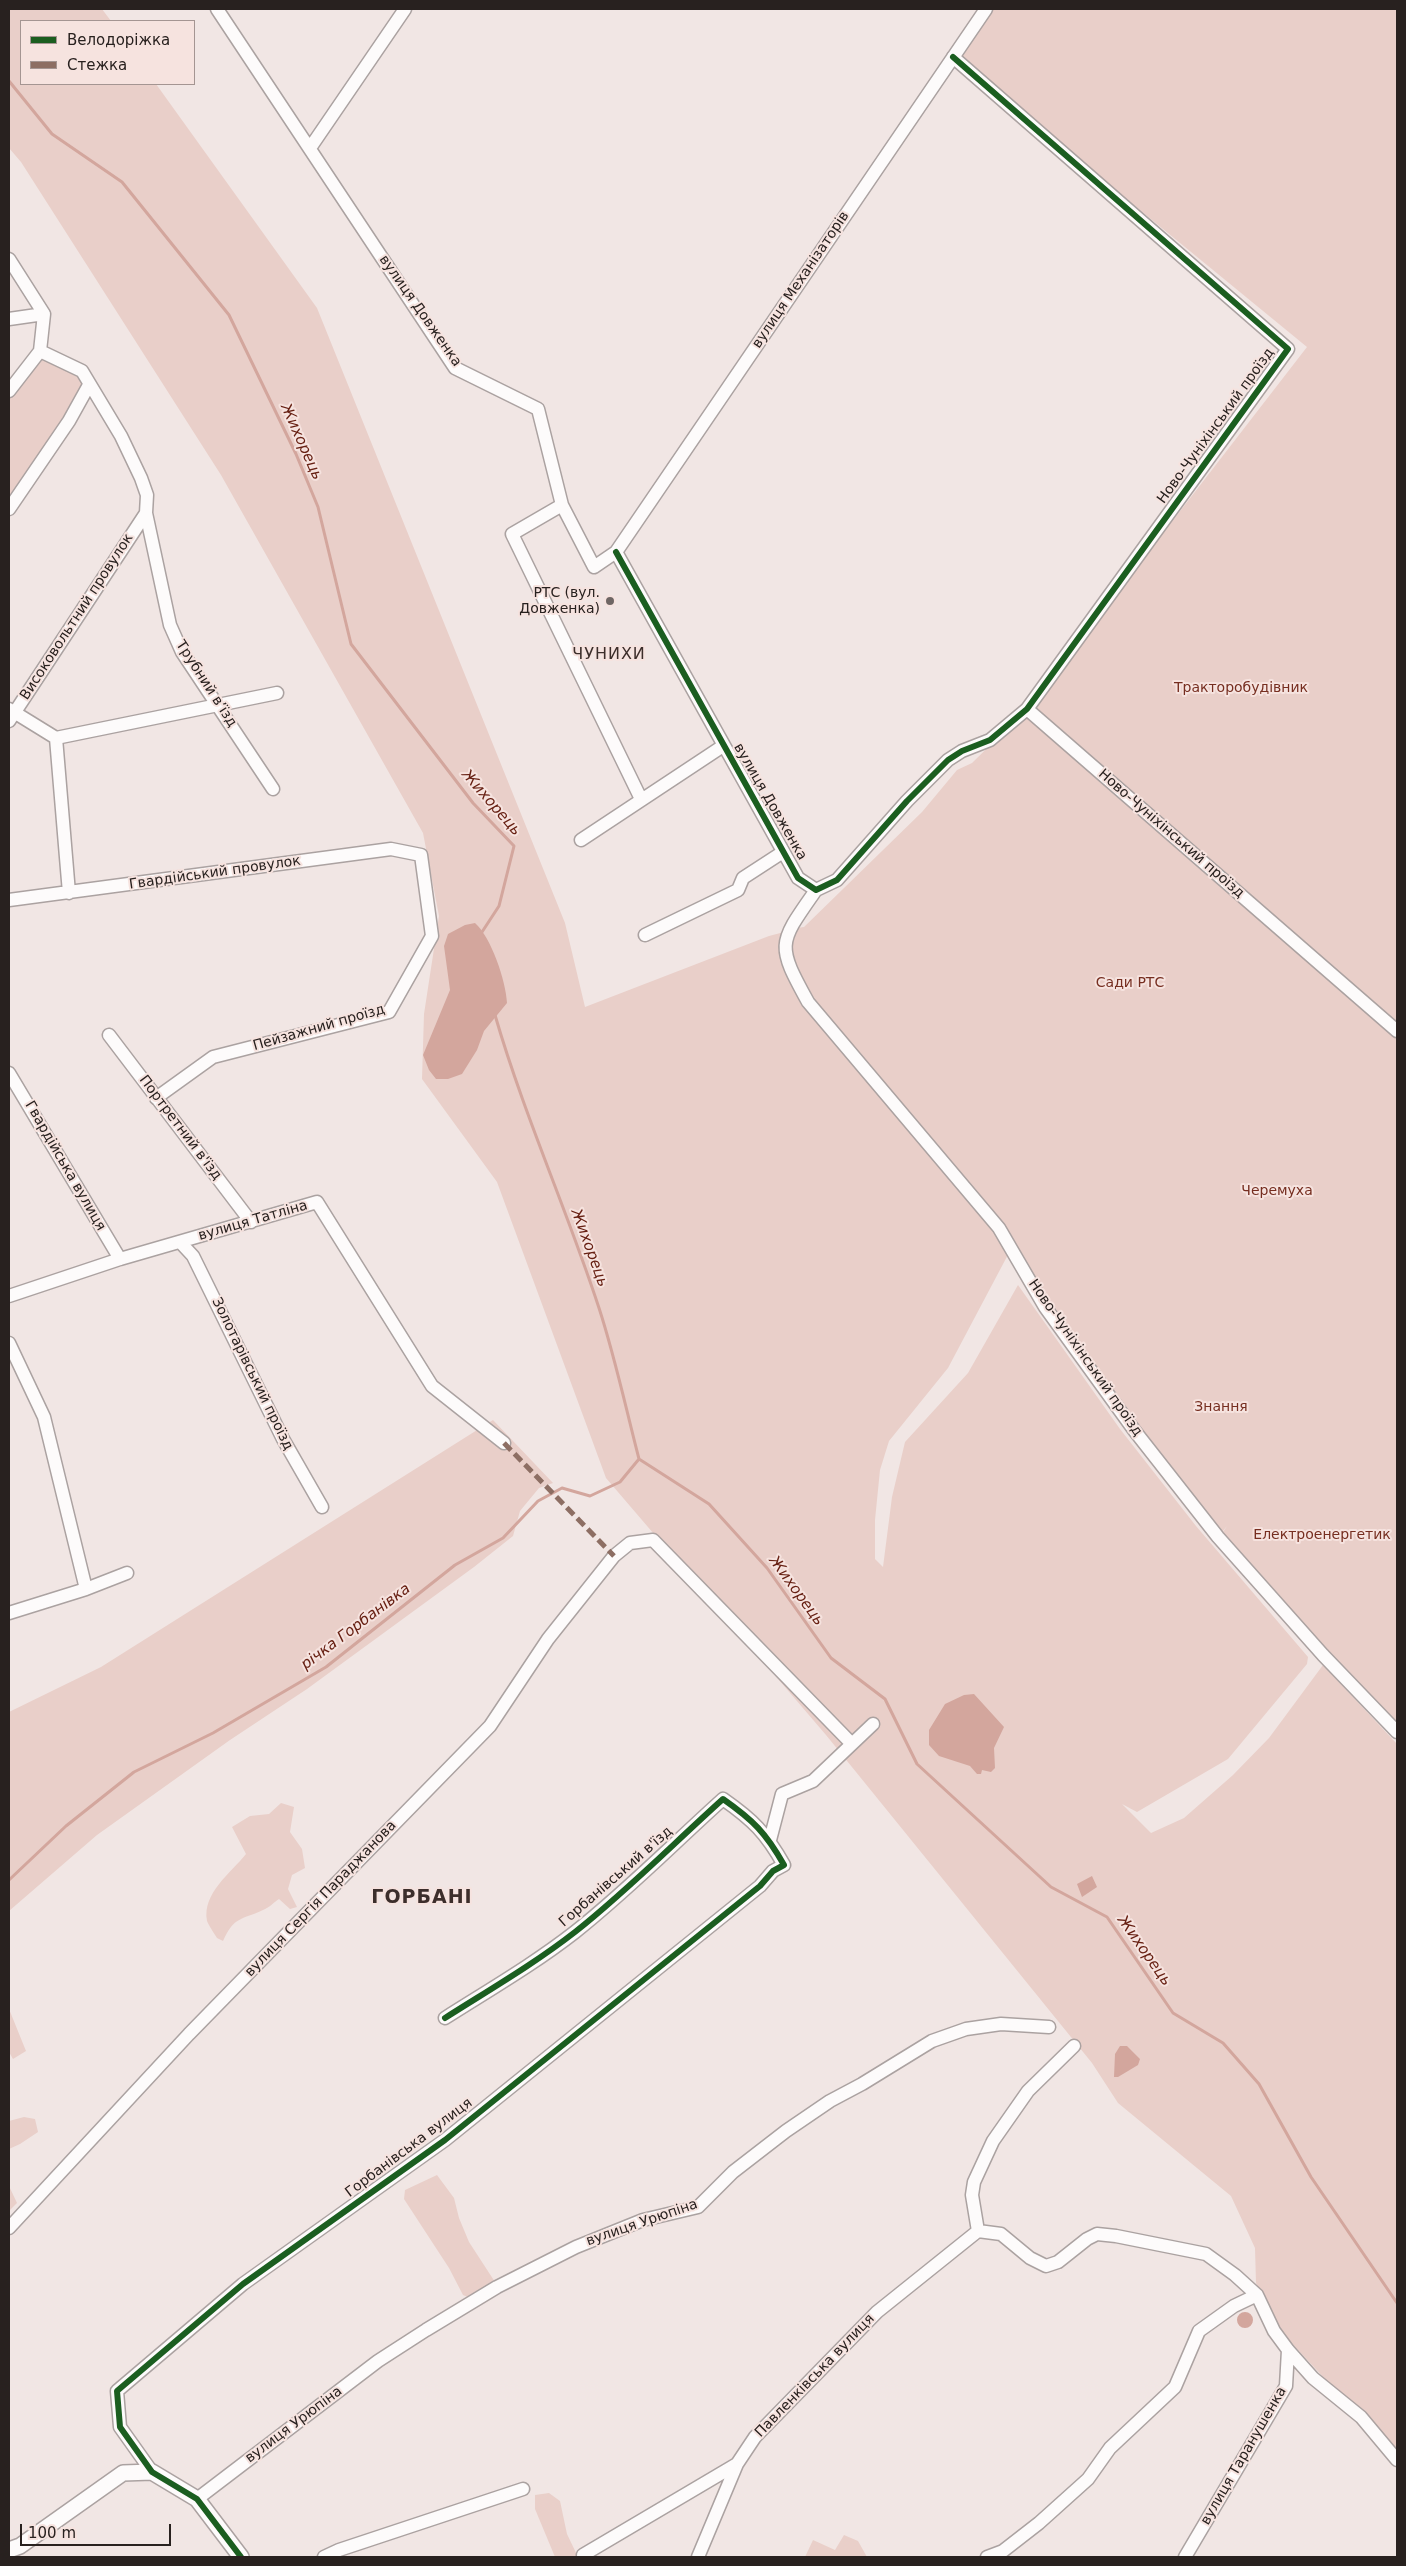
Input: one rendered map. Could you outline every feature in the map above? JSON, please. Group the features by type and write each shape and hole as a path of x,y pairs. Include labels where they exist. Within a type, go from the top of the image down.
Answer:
{"street":[{"name":"вулиця Довженка","path":"217,9 455,368 538,409 562,506 594,567 616,552 798,878 816,890"},
{"path":"310,148 405,9"},
{"name":"вулиця Механізаторів","path":"616,552 986,9"},
{"name":"Ново-Чуніхінський проїзд","path":"953,57 1288,348 1027,709 1397,1032"},
{"path":"9,259 44,314 40,350 9,391"},
{"path":"9,319 44,314"},
{"name":"Трубний в’їзд","path":"40,350 82,371 121,436 147,495 146,513 170,625 182,652 273,789"},
{"path":"9,509 69,421 89,385"},
{"path":"562,506 512,534 641,799"},
{"name":"Високовольтний провулок","path":"11,714 146,513"},
{"path":"11,714 56,738 276,693"},
{"path":"816,890 837,880 857,860 907,801 948,760 990,740 1027,709"},
{"path":"56,738 69,893"},
{"name":"вулиця Довженка","path":"581,840 723,746"},
{"name":"Гвардійський провулок","path":"9,900 391,849 422,854"},
{"name":"вулиця Довженка","path":"645,935 738,890 743,878 783,852"},
{"name":"Пейзажний проїзд","path":"156,1098 213,1057 389,1012 432,936 422,854"},
{"name":"Ново-Чуніхінський проїзд","path":"816,890 789,929 784,952 793,975 808,1002 999,1228 1045,1306 1134,1430 1218,1537 1323,1655 1397,1732"},
{"name":"Портретний в'їзд","path":"109,1035 251,1222"},
{"name":"Гвардійська вулиця","path":"9,1073 120,1259"},
{"name":"вулиця Татліна","path":"9,1296 120,1259 317,1202 432,1386 504,1443"},
{"name":"Золотарівський проїзд","path":"180,1242 193,1256 283,1439 322,1507"},
{"path":"9,1343 44,1417 86,1589"},
{"name":"вулиця Сергія Параджанова","path":"9,2228 189,2034 490,1726 548,1638 614,1556 630,1543 653,1540 852,1744"},
{"path":"9,1613 86,1589 127,1573"},
{"path":"770,1840 782,1794 813,1781 873,1724"},
{"name":"Горбанівський в'їзд","path":"445,2018 526,1967 575,1932 620,1894 723,1799 748,1817 770,1840 784,1865"},
{"name":"Горбанівська вулиця","path":"152,2472 120,2427 117,2391 243,2284 445,2140 760,1886 773,1871 784,1865"},
{"name":"вулиця Урюпіна","path":"197,2498 378,2361 426,2330 497,2287 576,2247 643,2220 698,2207 733,2172 786,2131 830,2101 862,2084 932,2041 966,2029 1001,2024 1050,2027"},
{"path":"1074,2046 1028,2091 993,2141 974,2182 972,2195 978,2231 1001,2234 1030,2258 1046,2266 1058,2262 1087,2239 1098,2234 1206,2254 1235,2275 1257,2295 1274,2332 1288,2350 1313,2378 1361,2417 1397,2460"},
{"name":"Павленківська вулиця","path":"698,2557 737,2464 755,2437 877,2312 978,2231"},
{"path":"987,2557 1003,2551 1088,2479 1110,2448 1175,2387 1199,2331 1234,2306 1257,2295"},
{"name":"вулиця Таранушенка","path":"1185,2557 1286,2386 1288,2350"},
{"path":"583,2556 737,2464"},
{"path":"9,2550 20,2546 123,2473 152,2472 197,2498 241,2557"},
{"path":"324,2557 339,2550 523,2489"}],"green space":[{"path":"9,9 102,9 110,20 20,20 20,85 157,85 317,308 565,923 585,1007 769,936 788,931 789,929 804,927 922,812 957,770 972,763 1027,709 1307,347 953,57 986,9 1397,9 1397,1728 1219,1538 1227,1526 1218,1537 1062,1329 1011,1249 948,1368 889,1441 880,1470 875,1520 875,1559 883,1567 892,1497 905,1442 968,1373 1018,1285 1120,1429 1196,1526 1308,1657 1307,1664 1228,1759 1137,1812 1122,1804 1151,1833 1184,1818 1233,1775 1269,1738 1323,1665 1397,1744 1397,2456 1284,2335 1256,2283 1255,2248 1231,2196 1118,2103 1092,2063 826,1735 606,1478 497,1182 422,1079 424,1014 439,916 423,833 221,475 21,162 9,148"},
{"path":"49,357 72,369 84,386 9,503 9,397 35,362"},
{"path":"493,1420 553,1483 539,1488 520,1511 513,1536 474,1567 307,1689 230,1740 97,1835 9,1911 9,1712 101,1667"},
{"path":"281,1803 294,1807 290,1832 302,1849 305,1868 292,1875 288,1889 297,1907 290,1909 279,1899 265,1909 235,1923 223,1941 217,1938 209,1925 207,1911 209,1901 219,1884 246,1854 232,1827 250,1816 269,1814"},
{"path":"9,2009 26,2051 13,2059 9,2052"},
{"path":"24,2117 35,2119 38,2132 9,2149 9,2121"},
{"path":"437,2175 454,2198 459,2218 469,2242 495,2282 470,2298 463,2295 449,2268 404,2199 405,2190"},
{"path":"9,2186 17,2203 9,2211"},
{"path":"549,2493 560,2501 567,2534 578,2557 555,2557 535,2509 535,2495"},
{"path":"844,2535 858,2541 867,2557 805,2557 813,2540 835,2550"}],"shaded area":[{"path":"475,923 487,938 497,960 504,983 507,1003 484,1031 477,1050 462,1074 448,1079 436,1079 429,1070 423,1055 450,990 444,946 448,934 465,925"},
{"path":"974,1694 1004,1727 994,1748 995,1768 991,1772 982,1770 981,1774 977,1774 970,1766 939,1756 929,1745 929,1730 945,1704 964,1695"},
{"path":"1092,1876 1097,1887 1082,1897 1077,1884"},
{"path":"1120,2046 1127,2046 1140,2059 1138,2065 1118,2077 1114,2077 1115,2054"},
{"path":"1242,2312 1248,2312 1253,2317 1251,2326 1242,2328 1237,2323 1237,2317"}],"waterway":[{"name":"Жихорець","path":"9,81 52,134 122,182 229,315 296,454 318,507 351,644 473,803 514,846 499,906 482,932"},
{"name":"Жихорець","path":"495,1015 532,1126 587,1271 605,1327 639,1459 709,1504 767,1568 831,1658 885,1699 917,1764 1051,1887 1107,1917 1173,2013 1223,2043 1259,2084 1311,2177 1397,2303"},
{"name":"річка Горбанівка","path":"9,1880 66,1826 134,1772 213,1733 326,1667 455,1565 503,1538 538,1501 562,1488 590,1496 620,1482 639,1459"}],"marked path":[{"path":"504,1443 614,1556"}],"cycle path":[{"path":"616,552 798,878 816,890 837,880 907,801 948,760 962,751 990,740 1027,709 1288,349 953,57"},
{"path":"241,2557 197,2499 152,2472 120,2427 117,2391 243,2284 445,2140 760,1886 773,1871 784,1865 758,1828 723,1799 632,1884 575,1932 527,1966 445,2018"}],"place":[{"name":"РТС (вул. Довженка)","path":"610,601"}],"district":[{"name":"ЧУНИХИ","path":"609,655"},
{"name":"ГОРБАНІ","path":"422,1898"}],"park label":[{"name":"Тракторобудівник","path":"1241,688"},
{"name":"Сади РТС","path":"1130,983"},
{"name":"Черемуха","path":"1277,1191"},
{"name":"Знання","path":"1221,1407"},
{"name":"Електроенергетик","path":"1322,1535"}]}
